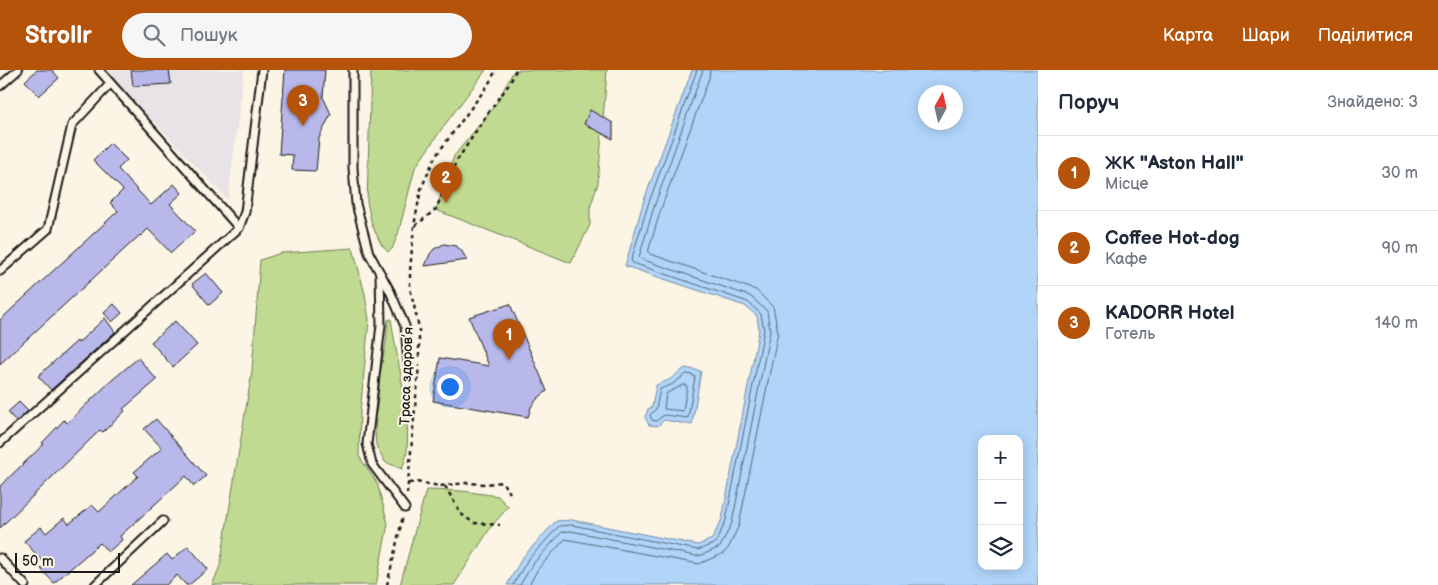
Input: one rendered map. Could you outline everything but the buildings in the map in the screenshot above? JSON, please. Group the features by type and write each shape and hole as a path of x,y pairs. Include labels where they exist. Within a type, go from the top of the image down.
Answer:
{"lane":[{"path":"0,86 18,70"},
{"path":"99,70 239,228"},
{"path":"0,443 239,228 245,212 262,70"},
{"path":"353,70 353,168 356,204 369,253 390,291 405,326 408,364"},
{"path":"0,271 48,229 72,125 110,84"},
{"path":"380,273 380,325 367,444 372,464 404,508"},
{"path":"95,585 163,520"},
{"path":"0,558 25,585"}],"path":[{"name":"Траса здоров’я","path":"387,585 409,483 419,362 419,328 410,288 410,271 414,226 421,189 435,157 496,70"},
{"path":"414,226 436,209 456,162 510,83 516,70"},
{"path":"409,483 416,482 445,486 502,482 510,492"},
{"path":"445,486 461,514 474,523 500,525"}],"shaded area":[{"path":"107,70 244,70 228,200 123,89"}],"green space":[{"path":"371,70 486,70 415,168 398,234 392,249 388,252 381,244 372,225 367,202"},
{"path":"514,70 607,70 598,183 590,208 590,225 571,263 436,210 454,156 496,104"},
{"path":"353,248 365,294 369,320 360,413 359,456 377,483 388,524 376,585 212,585 220,566 252,371 260,260 281,253"},
{"path":"391,319 407,418 407,452 402,469 385,462 376,445 375,431 380,373 388,320"},
{"path":"426,490 462,491 498,496 508,507 491,527 454,585 400,585"}],"water":[{"path":"692,70 1038,70 1038,585 507,585 522,558 556,521 572,520 698,545 712,539 722,519 759,330 757,316 745,306 625,266 643,203"},
{"path":"685,368 701,371 692,425 664,420 658,426 649,425 645,417 648,409 652,407 656,385 669,380"}],"place":[{"name":"KADORR Hotel","path":"303,126"},
{"name":"Coffee Hot-dog","path":"446,203"},
{"name":"ЖК \"Aston Hall\"","path":"509,360"}]}
